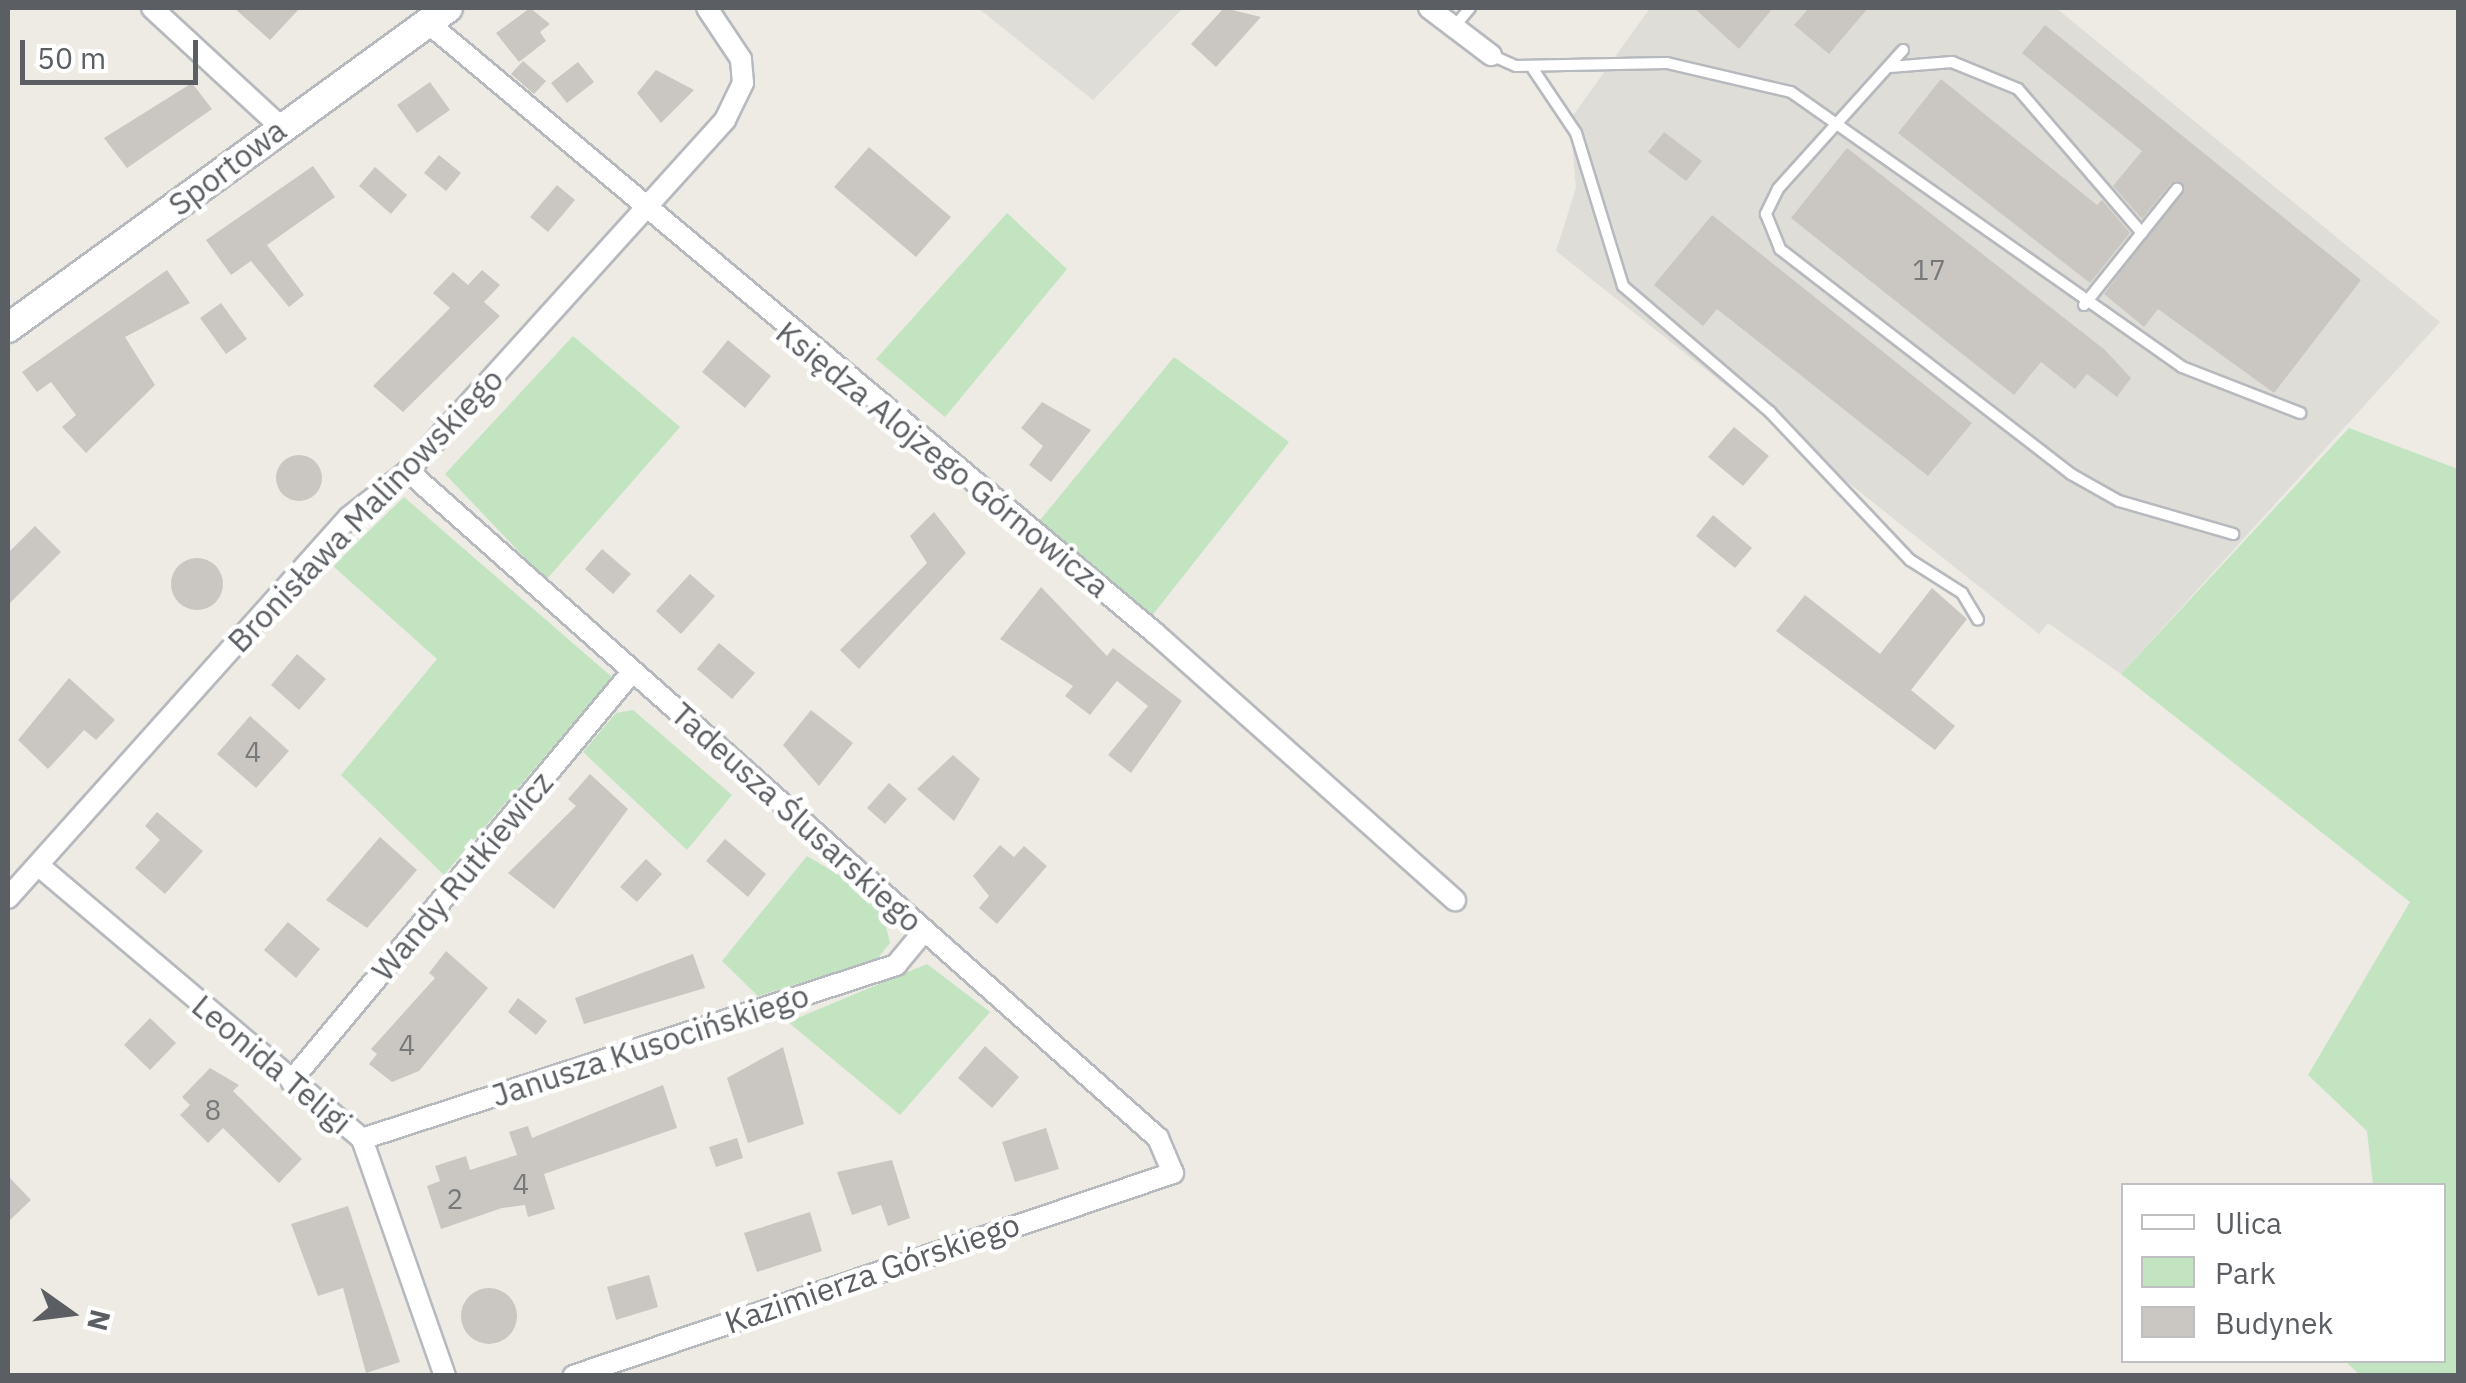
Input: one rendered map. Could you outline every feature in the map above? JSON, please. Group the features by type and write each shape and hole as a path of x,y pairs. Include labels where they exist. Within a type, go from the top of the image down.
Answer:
{"street":[{"path":"152,8 282,128"},
{"name":"Bronisława Malinowskiego","path":"8,898 349,518 408,470 644,212 737,103 741,59 707,8"},
{"path":"1429,8 1491,55"},
{"name":"Sportowa","path":"8,328 438,15"},
{"name":"Księdza Alojzego Górnowicza","path":"438,15 644,212 1155,632 1455,900"},
{"name":"Tadeusza Ślusarskiego","path":"408,470 1158,1138 1173,1173"},
{"name":"Wandy Rutkiewicz","path":"292,1081 632,672"},
{"name":"Leonida Teligi","path":"38,865 362,1139 445,1376"},
{"name":"Janusza Kusocińskiego","path":"362,1139 896,965 924,930"},
{"name":"Kazimierza Górskiego","path":"572,1376 1173,1173"}],"lane":[{"path":"1454,27 1470,8"},
{"path":"1903,50 1845,122 1816,142 1772,202 1766,214 1780,249 2071,474 2119,501 2233,534"},
{"path":"1491,55 1531,66 1667,63 1791,92 1845,122 2084,305 2228,392 2300,413"},
{"path":"1889,67 1952,62 2018,89 2142,233"},
{"path":"1531,66 1576,133 1623,286 1770,412 1910,560 1962,593 1978,620"},
{"path":"2084,305 2177,189"}],"shaded area":[{"path":"978,8 1183,8 1093,100"},
{"path":"1650,8 2056,8 2440,322 2121,674 2048,623 2039,634 1556,251 1576,188 1570,120"}],"green space":[{"path":"1007,213 1067,269 945,417 876,359"},
{"path":"573,336 680,427 546,580 445,474"},
{"path":"1174,357 1289,442 1151,617 1036,525"},
{"path":"2349,428 2458,469 2458,1375 2360,1375 2347,1363 2446,1363 2446,1183 2373,1183 2367,1131 2308,1075 2410,902 2121,674"},
{"path":"404,497 612,677 444,875 341,775 437,659 333,566"},
{"path":"633,710 732,795 687,850 583,752 616,713"},
{"path":"807,856 879,899 890,943 877,959 758,996 722,961"},
{"path":"927,964 990,1012 900,1115 788,1022"}],"building":[{"path":"234,8 300,8 270,40"},
{"path":"530,8 550,24 540,32 546,41 519,62 496,33"},
{"path":"1224,8 1261,17 1216,67 1191,44"},
{"path":"1694,8 1773,8 1739,49"},
{"path":"1809,8 1868,8 1829,54 1794,25"},
{"path":"2045,25 2361,280 2274,393 2158,309 2144,327 2104,294 2185,187 2171,183 2142,219 2113,186 2142,151 2022,53"},
{"path":"523,61 546,81 534,94 511,74"},
{"path":"578,62 594,82 567,103 551,83"},
{"path":"656,70 694,90 661,123 637,93"},
{"path":"1941,79 2097,205 2102,200 2130,233 2090,283 1898,133"},
{"path":"430,82 450,110 417,133 397,105"},
{"path":"192,83 212,109 127,168 104,138"},
{"path":"1664,132 1702,161 1686,181 1648,152"},
{"path":"869,147 951,217 916,257 834,187"},
{"path":"1847,148 2105,350 2131,378 2117,397 2087,374 2075,389 2041,362 2014,395 1791,218"},
{"path":"439,155 461,173 446,191 424,173"},
{"path":"313,166 335,197 267,245 304,295 289,307 251,261 231,275 206,240"},
{"path":"375,167 407,195 391,214 359,186"},
{"path":"557,185 575,200 548,232 530,217"},
{"path":"1712,215 1972,423 1928,476 1717,309 1703,326 1654,285"},
{"path":"167,270 190,303 125,337 155,385 86,453 62,427 76,415 51,382 37,392 22,372"},
{"path":"482,270 500,285 484,302 500,316 403,412 373,386 450,308 433,293 453,272 468,285"},
{"path":"221,303 247,339 226,354 200,318"},
{"path":"728,340 771,376 745,408 702,372"},
{"path":"1042,402 1091,430 1051,482 1029,465 1043,446 1021,428"},
{"path":"1734,427 1769,456 1743,486 1708,457"},
{"path":"299,455 315,462 322,478 315,494 299,501 283,494 276,478 283,462"},
{"path":"934,512 966,553 859,669 840,650 927,563 910,536"},
{"path":"1713,515 1752,548 1735,568 1696,536"},
{"path":"35,526 61,552 8,605 8,553"},
{"path":"602,549 631,574 613,594 585,569"},
{"path":"197,558 215,566 223,584 215,602 197,610 179,602 171,584 179,566"},
{"path":"690,574 715,596 681,634 656,611"},
{"path":"1041,587 1107,656 1113,648 1182,701 1131,773 1108,755 1148,706 1117,681 1090,715 1065,696 1073,686 1000,639"},
{"path":"1932,588 1967,619 1911,690 1955,726 1935,750 1776,631 1805,595 1880,654"},
{"path":"719,643 755,673 732,699 697,669"},
{"path":"297,654 326,679 299,710 271,685"},
{"path":"69,678 115,720 96,740 84,730 48,769 18,740"},
{"path":"811,710 853,743 819,786 783,745"},
{"path":"250,716 289,751 256,788 217,754"},
{"path":"953,755 980,779 954,821 917,789"},
{"path":"590,774 628,809 554,909 508,873 576,806 568,799"},
{"path":"889,783 907,799 885,824 867,808"},
{"path":"157,812 203,851 165,894 135,868 160,840 145,826"},
{"path":"380,837 417,870 367,928 326,900"},
{"path":"725,839 766,874 748,897 706,861"},
{"path":"1000,845 1014,857 1024,846 1047,866 997,924 979,908 989,896 973,876"},
{"path":"646,859 662,874 637,902 620,887"},
{"path":"288,922 320,949 296,978 264,950"},
{"path":"446,951 488,988 419,1071 392,1082 369,1064 377,1054 371,1049 435,978 429,973"},
{"path":"693,954 705,988 584,1024 575,998"},
{"path":"518,998 547,1021 536,1035 508,1012"},
{"path":"150,1018 176,1043 150,1070 124,1045"},
{"path":"985,1046 1019,1077 992,1108 958,1078"},
{"path":"783,1047 804,1124 748,1143 727,1078"},
{"path":"210,1068 239,1085 233,1091 302,1159 279,1183 223,1128 208,1143 180,1115 190,1105 182,1097"},
{"path":"663,1085 677,1128 544,1174 555,1209 528,1217 525,1205 502,1208 441,1229 427,1186 440,1181 435,1166 466,1156 470,1170 517,1155 509,1132 528,1126 532,1138"},
{"path":"1046,1128 1059,1169 1015,1182 1002,1142"},
{"path":"737,1138 743,1158 716,1167 709,1147"},
{"path":"892,1160 910,1218 888,1226 881,1205 852,1215 837,1172"},
{"path":"8,1176 31,1200 8,1222"},
{"path":"348,1206 400,1362 366,1373 343,1288 318,1296 291,1224"},
{"path":"810,1212 822,1251 757,1272 744,1233"},
{"path":"649,1275 658,1307 616,1320 607,1287"},
{"path":"489,1288 509,1296 517,1316 509,1336 489,1344 469,1336 461,1316 469,1296"}]}
